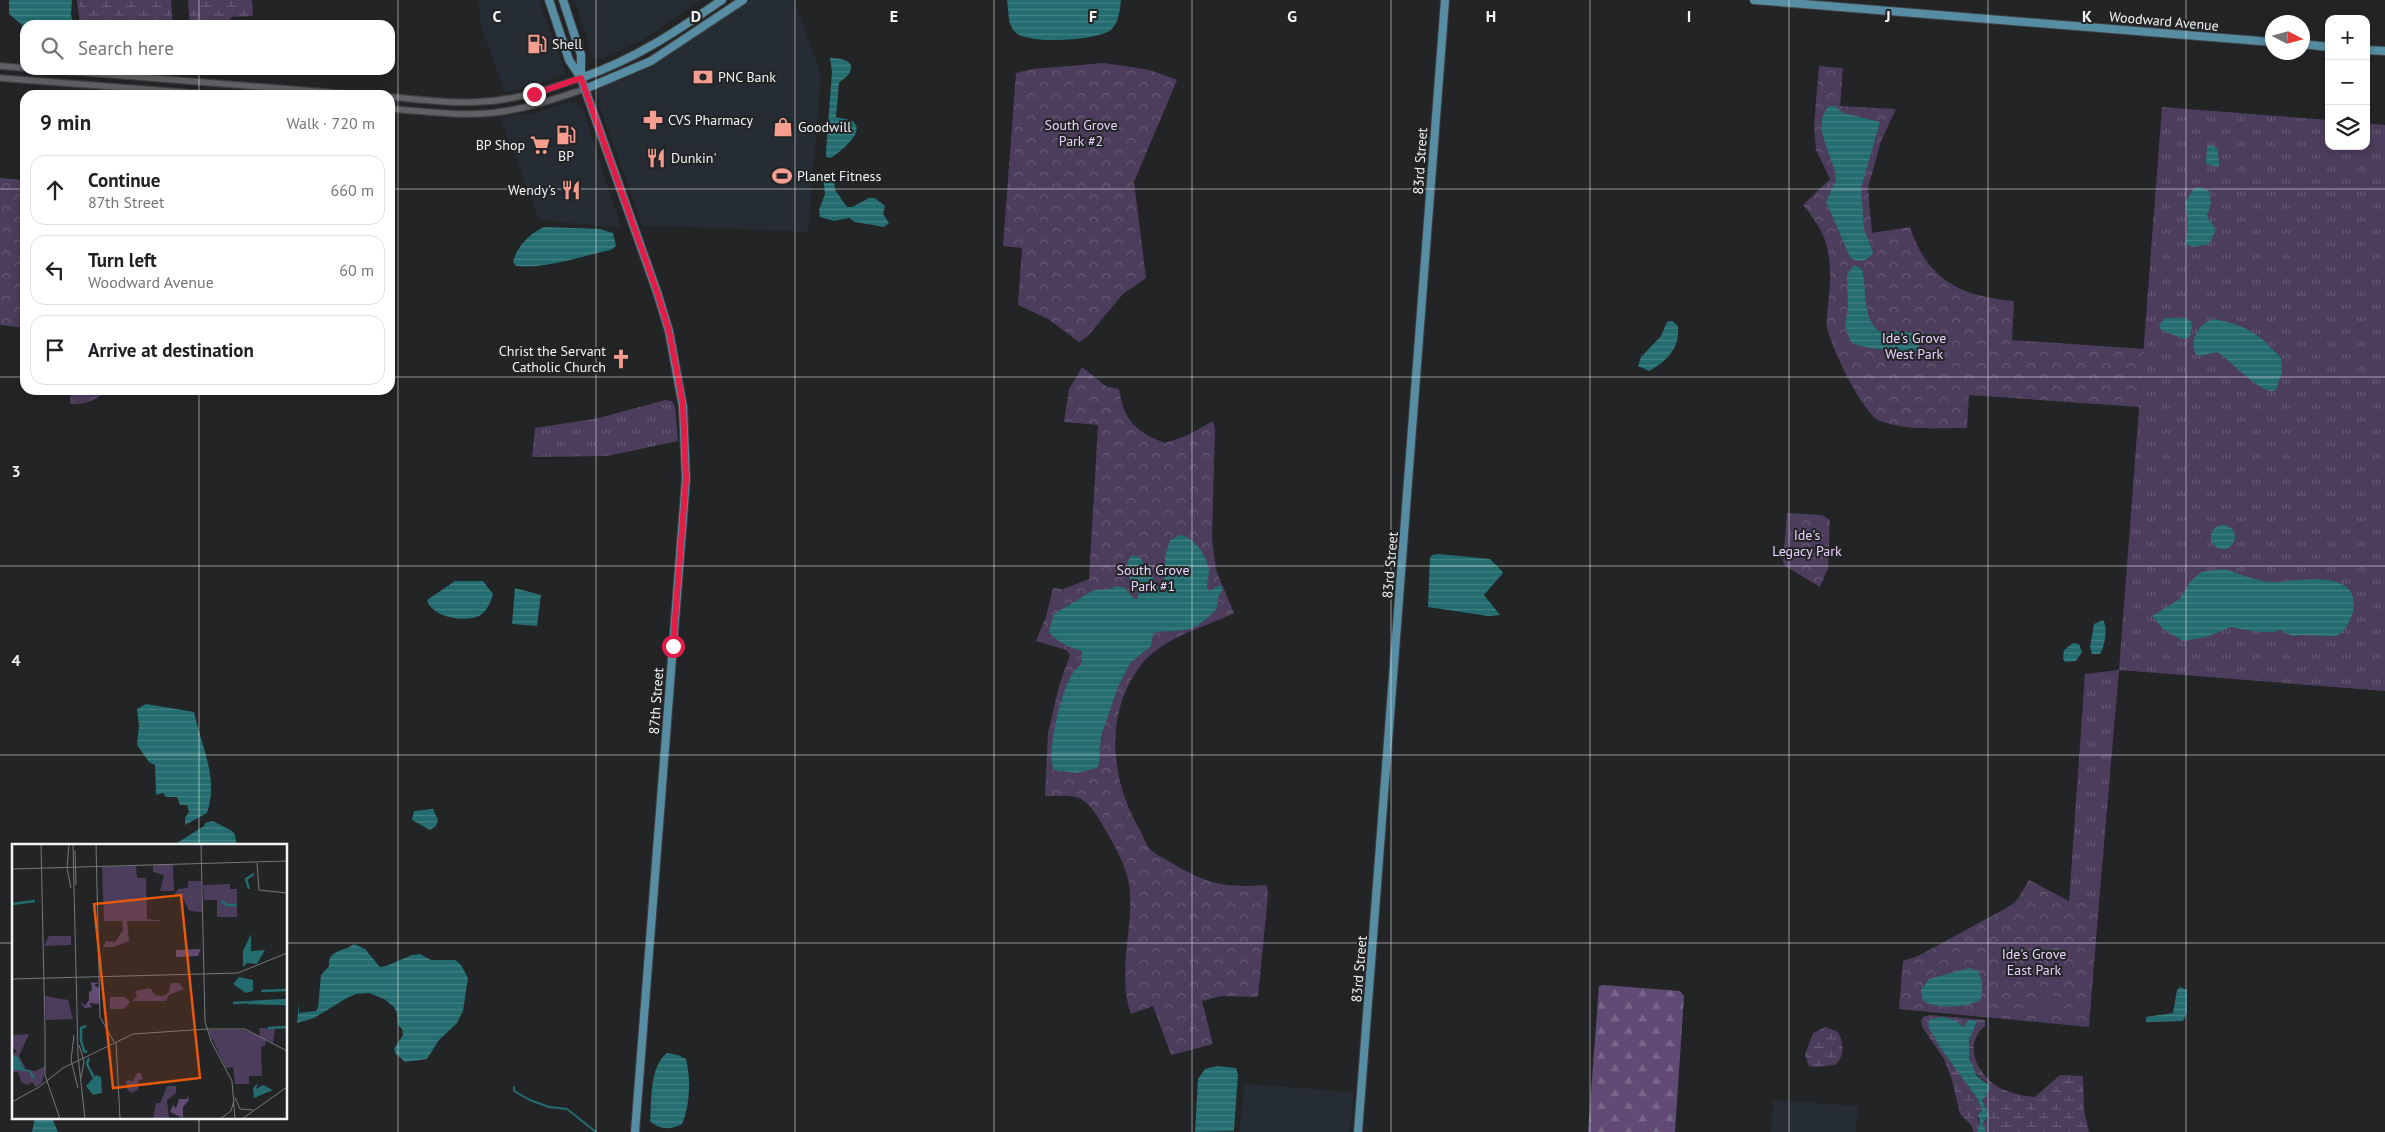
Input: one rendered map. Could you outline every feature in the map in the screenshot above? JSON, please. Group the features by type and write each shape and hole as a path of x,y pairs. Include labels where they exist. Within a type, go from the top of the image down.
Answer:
{"main road":[{"path":"549,0 569,60 581,78"},
{"path":"563,0 580,55 581,78"},
{"path":"581,78 636,56 665,40 722,0"},
{"path":"585,89 651,61 743,0"},
{"name":"83rd Street","path":"1358,1132 1446,0"},
{"name":"Woodward Avenue","path":"1754,0 2265,41"},
{"path":"2310,45 2325,47"},
{"path":"2370,50 2385,51"},
{"name":"87th Street","path":"581,78 669,331 683,407 685,445 685,489 635,1132"}],"street":[{"path":"0,66 20,68"},
{"path":"115,75 300,90"},
{"path":"0,78 155,90"},
{"path":"395,97 466,102 496,101 534,94 581,78"},
{"path":"395,108 459,114 490,113 540,104 585,89"}],"shaded area":[{"path":"478,0 539,0 566,74 527,88 505,92 481,27"},
{"path":"574,0 701,0 643,40 601,59 593,57"},
{"path":"750,0 794,0 821,74 808,232 642,225 598,101 599,90 608,84 652,66"},
{"path":"568,102 577,103 583,109 621,228 539,220 500,117 534,113"},
{"path":"1248,1084 1354,1092 1350,1132 1239,1132 1244,1086"},
{"path":"1773,1100 1858,1106 1856,1132 1771,1132"}],"green space":[{"path":"77,0 171,0 173,20 79,20"},
{"path":"188,0 252,0 253,16 232,17 229,20 190,20"},
{"name":"South Grove Park #2","path":"1104,63 1150,70 1177,80 1134,182 1146,278 1123,294 1087,337 1079,342 1048,319 1018,305 1022,248 1003,246 1016,73 1032,69"},
{"name":"Ide's Grove West Park","path":"1819,66 1843,68 1840,106 1896,109 1881,141 1868,188 1872,233 1910,227 1926,261 1949,282 1963,290 1978,295 2014,301 2012,340 2144,349 2139,407 1969,395 1967,428 1901,426 1880,421 1873,416 1848,378 1829,336 1827,315 1830,282 1829,258 1824,237 1803,205 1830,179 1816,150 1814,125"},
{"path":"2162,107 2325,120 2325,150 2370,150 2370,123 2385,125 2385,691 2119,670"},
{"path":"0,178 20,180 20,327 0,325"},
{"name":"South Grove Park #1","path":"1082,367 1107,387 1119,389 1124,409 1133,424 1139,430 1155,439 1165,443 1188,435 1213,421 1215,430 1212,538 1216,570 1234,613 1168,642 1145,660 1136,672 1119,710 1116,731 1118,772 1130,812 1151,850 1206,880 1239,886 1267,885 1268,895 1258,997 1222,996 1202,1001 1213,1044 1171,1055 1153,1006 1131,1014 1125,982 1130,917 1129,884 1126,871 1116,850 1097,816 1086,802 1072,796 1045,796 1048,733 1059,686 1070,655 1066,650 1036,641 1046,617 1053,588 1063,589 1089,579 1098,425 1064,422 1069,389"},
{"path":"71,395 102,395 92,401 70,404"},
{"path":"665,400 672,401 675,406 678,441 607,456 532,457 535,428 599,418"},
{"name":"Ide's Legacy Park","path":"1787,513 1822,515 1830,520 1828,568 1820,587 1785,566 1783,561"},
{"path":"2119,670 2099,903 2069,901 2085,674"},
{"name":"Ide's Grove East Park","path":"2029,880 2069,901 2099,903 2089,1027 1899,1009 1903,961 1918,956 2010,906 2017,900"},
{"path":"1599,986 1680,991 1684,996 1675,1132 1588,1132"},
{"path":"2052,992 2059,1003 2039,1016 2031,1005"},
{"path":"1930,1015 1985,1020 1985,1026 1975,1041 1975,1057 1982,1072 1988,1079 2004,1090 2019,1095 2035,1097 2060,1075 2083,1076 2084,1110 2089,1132 1986,1132 1983,1124 1989,1115 1982,1100 1988,1083 1975,1072 1969,1057 1970,1040 1976,1024 1968,1023 1964,1027 1948,1019 1930,1019 1939,1046 1977,1098 1982,1110 1978,1118 1980,1126 1977,1132 1974,1132 1971,1125 1960,1114 1952,1080 1944,1059 1923,1028 1921,1021 1923,1017"},
{"path":"1825,1027 1838,1032 1842,1045 1841,1058 1835,1065 1809,1066 1805,1055 1813,1033"}],"water":[{"path":"9,0 72,0 72,20 20,20 20,23 9,14"},
{"path":"1007,0 1121,0 1116,23 1112,29 1105,33 1079,39 1048,40 1034,39 1015,32 1009,21"},
{"path":"830,58 850,63 851,70 839,83 836,117 852,121 856,125 854,136 831,158 826,157 832,72"},
{"path":"1829,106 1835,106 1843,113 1880,122 1861,188 1864,229 1873,252 1869,258 1859,261 1850,257 1826,202 1836,180 1822,133 1824,114"},
{"path":"2212,145 2218,149 2219,167 2206,164 2207,146"},
{"path":"827,176 834,180 835,190 847,207 852,207 869,198 875,198 885,206 883,214 889,223 884,227 855,222 849,218 834,221 820,217 819,210 825,194 823,178"},
{"path":"2200,187 2209,191 2211,203 2207,216 2216,230 2209,244 2194,247 2187,245 2186,242 2188,222 2185,203 2194,188"},
{"path":"544,227 600,229 613,233 616,246 611,250 552,264 516,266 513,262 521,245 529,236"},
{"path":"1854,265 1862,269 1869,316 1877,330 1884,334 1900,331 1914,333 1920,350 1884,350 1851,342 1845,326 1848,308 1847,275"},
{"path":"2165,318 2185,318 2191,321 2190,337 2184,339 2161,330 2159,325"},
{"path":"2214,319 2235,324 2251,331 2281,358 2282,372 2276,390 2270,391 2255,383 2217,352 2200,356 2196,354 2194,343 2197,333 2204,324"},
{"path":"1672,321 1678,326 1678,334 1671,353 1649,371 1638,366 1641,357 1661,336 1667,322"},
{"path":"2223,525 2228,526 2234,532 2234,542 2228,548 2223,549 2218,548 2212,542 2211,537 2212,532 2218,526"},
{"path":"1180,535 1196,544 1204,556 1209,575 1207,585 1209,591 1220,585 1223,589 1218,597 1217,608 1207,619 1189,629 1153,633 1151,646 1130,663 1118,687 1101,736 1097,768 1076,773 1054,770 1052,749 1058,714 1068,682 1075,670 1081,665 1082,651 1063,644 1051,635 1049,631 1054,614 1094,590 1111,589 1116,586 1125,588 1134,599 1137,599 1139,593 1130,579 1127,569 1127,564 1132,555 1139,557 1150,571 1157,587 1161,587 1164,585 1166,553 1170,540"},
{"path":"1432,555 1490,559 1502,571 1503,573 1484,595 1500,615 1488,616 1428,607 1430,558"},
{"path":"2224,569 2268,582 2320,580 2342,584 2349,590 2353,598 2354,608 2352,615 2342,632 2334,636 2292,636 2281,630 2263,632 2231,627 2206,637 2183,641 2163,629 2152,616 2180,599 2190,582 2201,572"},
{"path":"455,581 483,581 493,594 488,607 482,614 468,619 451,618 430,606 427,600"},
{"path":"515,588 541,595 537,626 512,624"},
{"path":"2103,620 2106,632 2103,646 2100,654 2092,654 2090,647 2094,624"},
{"path":"2073,643 2079,644 2082,652 2076,661 2065,662 2063,659 2064,650"},
{"path":"146,704 194,712 208,762 211,787 210,800 207,813 185,825 185,818 189,812 187,805 180,805 177,797 166,797 163,793 156,795 155,765 149,762 137,745 139,726 137,709"},
{"path":"433,809 438,820 436,826 430,830 412,820 414,811"},
{"path":"213,821 232,831 237,844 175,844 204,826 205,823"},
{"path":"354,944 365,949 380,967 412,955 420,954 431,960 455,960 461,965 468,978 463,1011 457,1023 439,1040 427,1059 405,1062 396,1054 394,1049 403,1035 402,1029 398,1025 397,1013 394,1007 384,999 369,993 356,994 314,1018 297,1023 299,1003 299,1013 316,1011 318,1008 321,975 329,966 331,957"},
{"path":"1969,968 1978,971 1982,990 1980,1000 1960,1006 1936,1005 1923,1001 1921,990 1929,979"},
{"path":"2180,987 2187,990 2187,1013 2183,1021 2146,1022 2146,1017 2173,1013 2177,990"},
{"path":"1942,1017 1954,1020 1964,1027 1968,1020 1977,1021 1969,1041 1969,1058 1977,1076 1990,1086 1982,1100 1989,1115 1983,1123 1986,1132 1977,1132 1980,1122 1978,1115 1982,1110 1977,1098 1939,1046 1928,1026 1930,1019"},
{"path":"667,1053 686,1059 689,1083 687,1109 682,1124 666,1128 650,1121 654,1075 661,1059"},
{"path":"1217,1066 1236,1068 1238,1074 1234,1131 1195,1132 1198,1079 1205,1069"},
{"path":"35,1120 53,1120 58,1132 32,1132"}],"waterway":[{"path":"514,1087 514,1091 530,1100 549,1107 567,1109 596,1132"}],"place":[{"name":"Shell","path":"537,44"},
{"name":"PNC Bank","path":"703,77"},
{"name":"CVS Pharmacy","path":"653,120"},
{"name":"Goodwill","path":"783,127"},
{"name":"BP","path":"566,135"},
{"name":"BP Shop","path":"540,145"},
{"name":"Dunkin'","path":"656,158"},
{"name":"Planet Fitness","path":"782,176"},
{"name":"Wendy's","path":"571,190"},
{"name":"Christ the Servant Catholic Church","path":"621,359"}],"route":[{"path":"534,94 581,78 669,331 683,407 686,479 673,646"}]}
